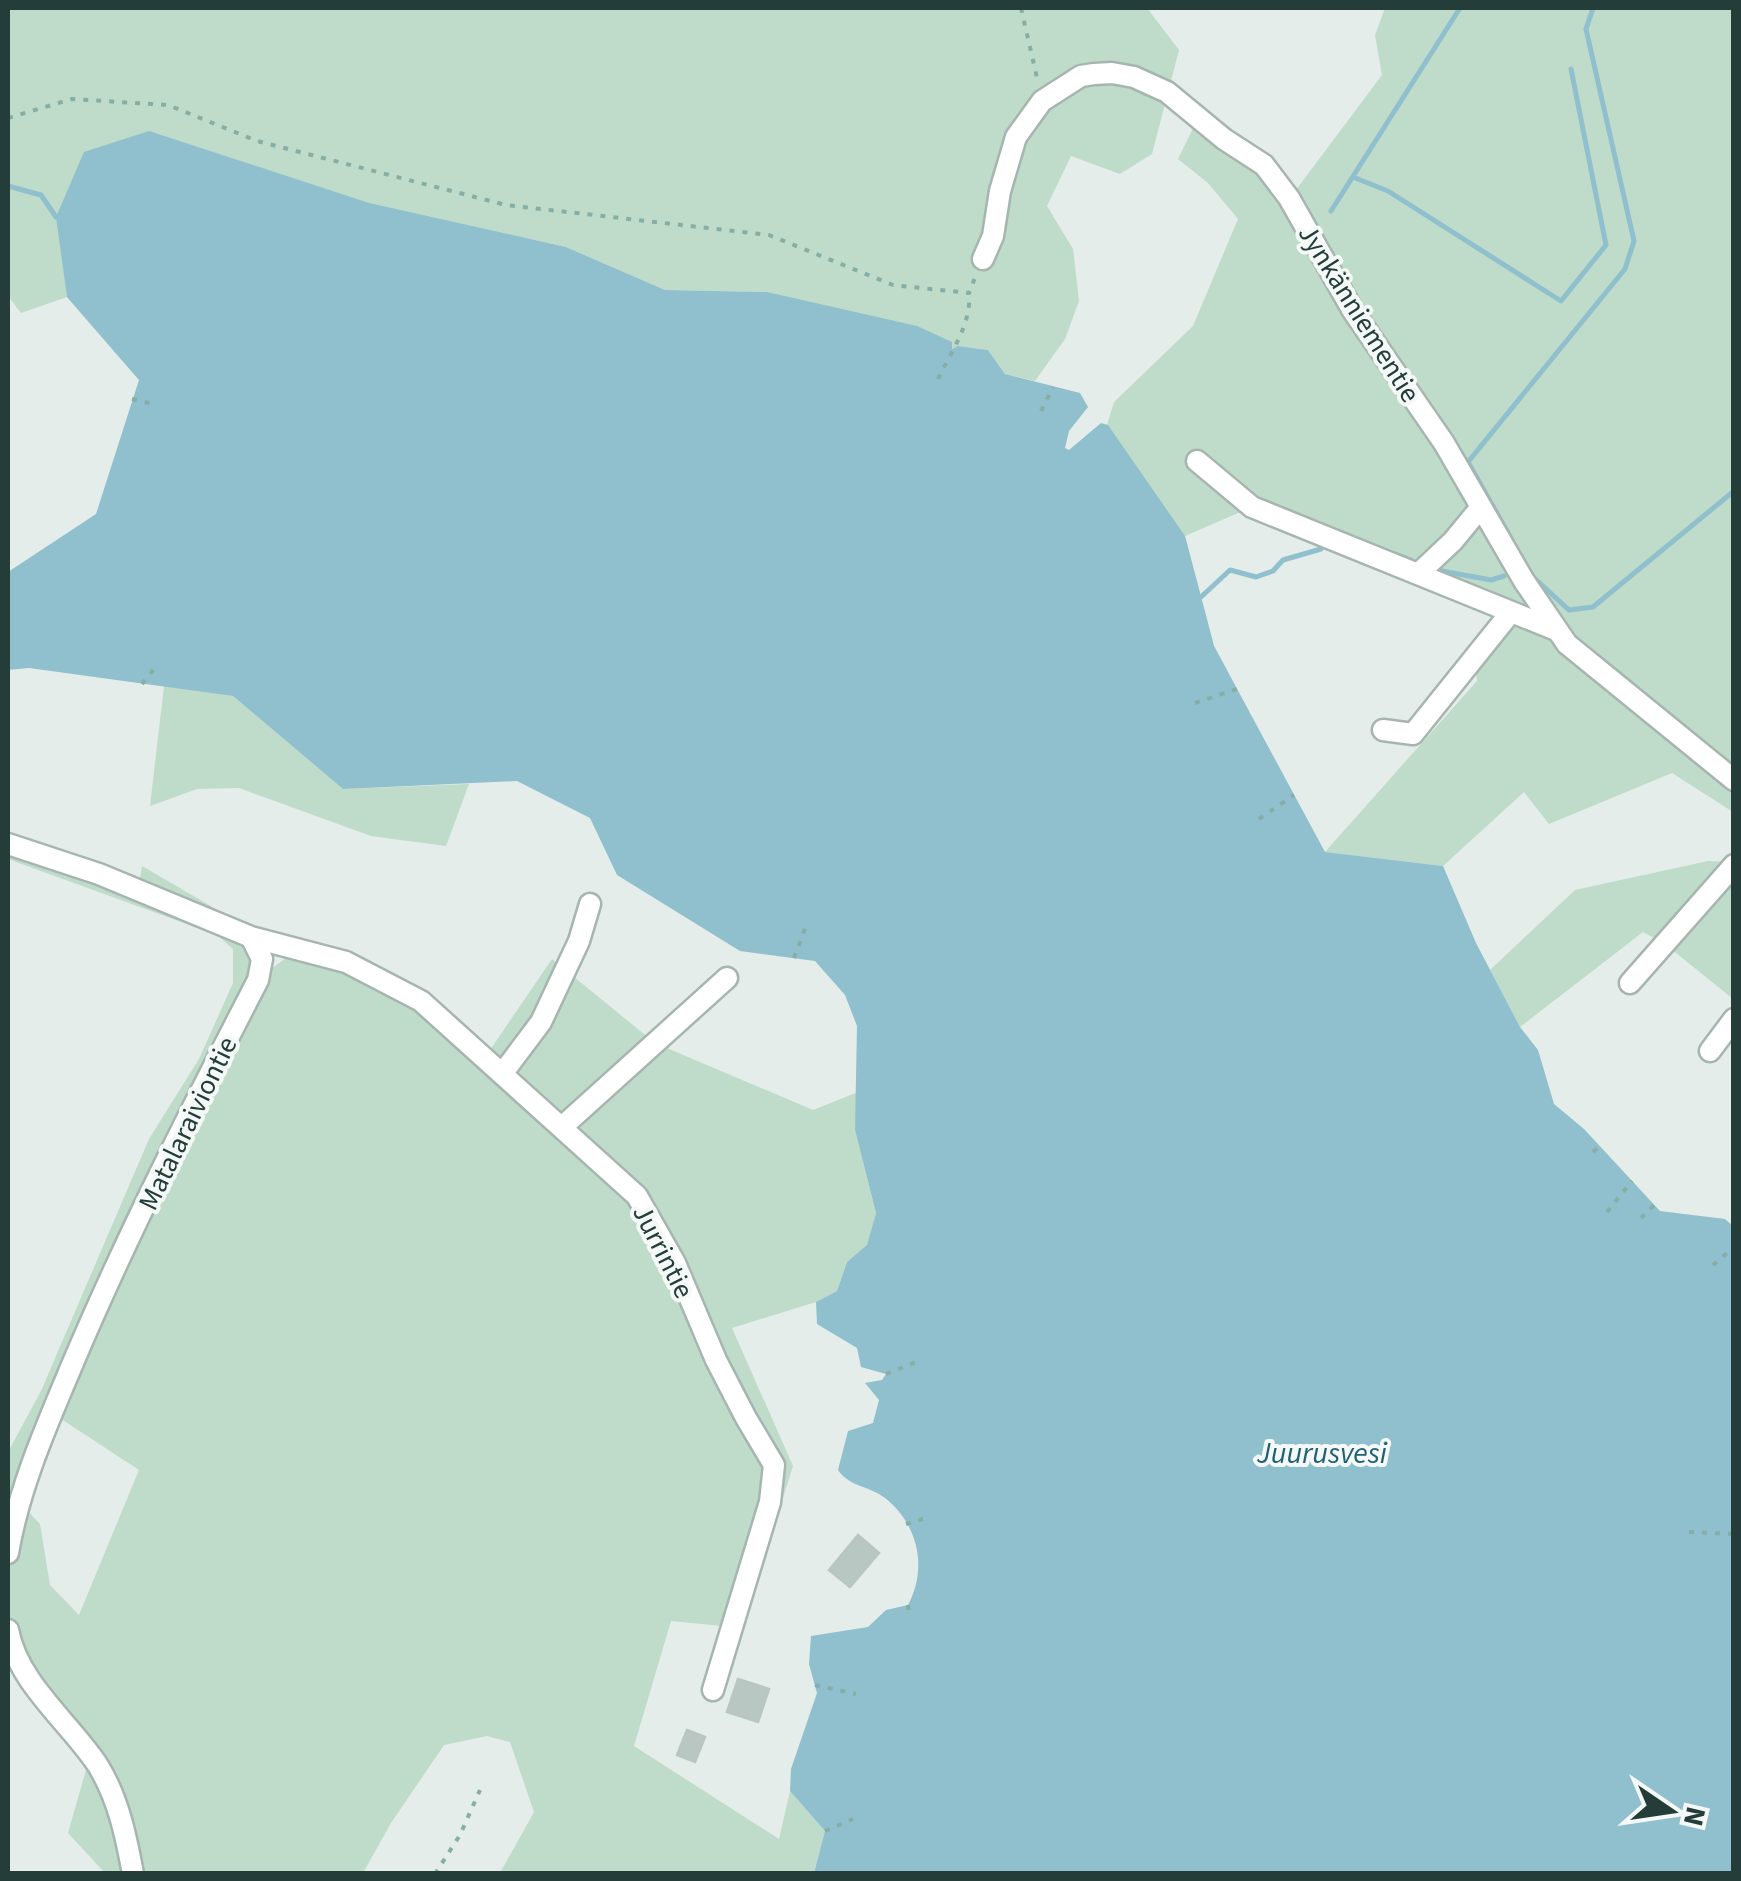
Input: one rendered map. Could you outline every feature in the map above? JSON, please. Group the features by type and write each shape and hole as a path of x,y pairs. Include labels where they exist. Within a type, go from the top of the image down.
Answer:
{"street":[{"name":"Jynkänniementie","path":"982,259 993,236 1000,191 1016,138 1042,101 1081,76 1112,72 1167,92 1224,139 1264,165 1290,198 1353,311 1444,443 1524,581 1566,644 1734,780"},
{"path":"1197,461 1252,507 1558,631"},
{"path":"1418,574 1481,507"},
{"path":"1383,730 1413,734 1510,612"},
{"path":"8,844 99,874 251,936"},
{"path":"1630,983 1734,865"},
{"path":"502,1074 541,1022 578,941 590,904"},
{"name":"Jurrintie","path":"251,936 346,962 422,1002 637,1196 676,1264 716,1360 774,1465 770,1502 714,1690"},
{"name":"Matalaraiviontie","path":"8,1552 46,1427 96,1308 258,980 262,958 251,936"},
{"path":"562,1127 728,978"},
{"path":"1710,1051 1734,1019"},
{"path":"8,1630 11,1649 98,1766 124,1822 133,1874"}],"path":[{"path":"1021,8 1042,101"},
{"path":"8,118 72,98 168,105 258,142 506,205 769,235 893,285 969,293"},
{"path":"938,379 966,320 969,293 982,259"},
{"path":"1042,411 1053,387"},
{"path":"132,399 158,405"},
{"path":"142,684 158,664"},
{"path":"1194,703 1237,689"},
{"path":"1259,819 1294,795"},
{"path":"794,958 806,926"},
{"path":"1593,1152 1600,1146"},
{"path":"1607,1212 1632,1181"},
{"path":"1641,1218 1654,1205"},
{"path":"1713,1265 1734,1247"},
{"path":"886,1374 919,1361"},
{"path":"906,1524 923,1519"},
{"path":"1689,1532 1734,1534"},
{"path":"908,1604 909,1614"},
{"path":"814,1684 856,1694"},
{"path":"435,1874 460,1835 480,1790"},
{"path":"825,1831 853,1819"}],"green space":[{"path":"8,8 1147,8 1179,50 1152,154 1120,174 1071,156 1047,206 1073,249 1079,301 1065,339 1035,381 1005,374 988,350 958,346 952,349 767,292 665,290 566,247 516,236 139,380 67,297 21,313 8,296"},
{"path":"1385,8 1733,8 1733,812 1672,773 1549,824 1524,792 1443,866 1325,852 1477,681 1474,657 1510,613 1252,507 1185,536 1214,646 1227,670 1194,683 1107,425 1114,402 1193,326 1238,219 1208,183 1178,159 1199,116 1290,198 1382,75 1375,35"},
{"path":"164,686 233,696 343,789 469,784 446,846 371,836 239,788 197,789 150,806"},
{"path":"8,844 138,890 142,866 240,923 259,979 293,954 324,954 372,975 490,1050 552,959 655,1043 813,1110 858,1092 855,1130 876,1213 867,1246 847,1262 837,1291 816,1302 732,1328 793,1466 742,1628 671,1621 634,1746 779,1839 790,1791 825,1831 814,1873 500,1873 534,1812 510,1742 487,1736 444,1745 391,1823 363,1873 105,1873 68,1833 90,1756 8,1630 8,1452 41,1391 149,1139 199,1059 233,983 233,949 217,935 8,859","holes":["52,1413 139,1470 79,1615 50,1585 40,1524 20,1503"]},
{"path":"1708,861 1733,862 1733,999 1665,944 1643,932 1520,1027 1490,970 1575,890"}],"water":[{"name":"Juurusvesi","path":"149,131 369,203 566,247 665,290 767,292 917,326 952,342 952,349 958,346 988,350 1005,374 1080,393 1088,407 1069,431 1065,448 1069,450 1101,423 1108,425 1185,536 1214,646 1325,852 1443,866 1476,943 1520,1027 1538,1050 1554,1104 1584,1129 1660,1211 1725,1219 1733,1226 1733,1873 814,1873 825,1831 790,1791 791,1769 817,1693 809,1664 811,1636 868,1627 886,1610 908,1605 918,1562 912,1534 896,1509 838,1470 848,1431 873,1423 879,1400 865,1383 882,1380 886,1374 861,1367 857,1348 817,1324 816,1302 837,1291 847,1262 867,1245 876,1213 855,1130 857,1026 845,995 815,961 740,951 617,875 590,818 517,781 343,789 233,696 29,668 8,670 8,572 96,514 139,380 67,297 56,217 84,152"}],"building":[{"path":"858,1535 879,1553 850,1587 829,1570"},
{"path":"738,1679 769,1689 758,1722 727,1712"},
{"path":"687,1730 705,1737 695,1762 677,1755"}],"waterway":[{"path":"1331,211 1460,8"},
{"path":"1512,540 1468,462 1625,269 1634,241 1586,29 1593,8"},
{"path":"1353,177 1388,191 1561,301 1606,245 1571,69"},
{"path":"8,186 41,195 56,217"},
{"path":"1532,576 1569,610 1593,607 1734,491"},
{"path":"1201,597 1230,570 1256,577 1273,571 1283,560 1321,549"},
{"path":"1395,554 1411,560"},
{"path":"1442,571 1491,580 1504,576"}]}
